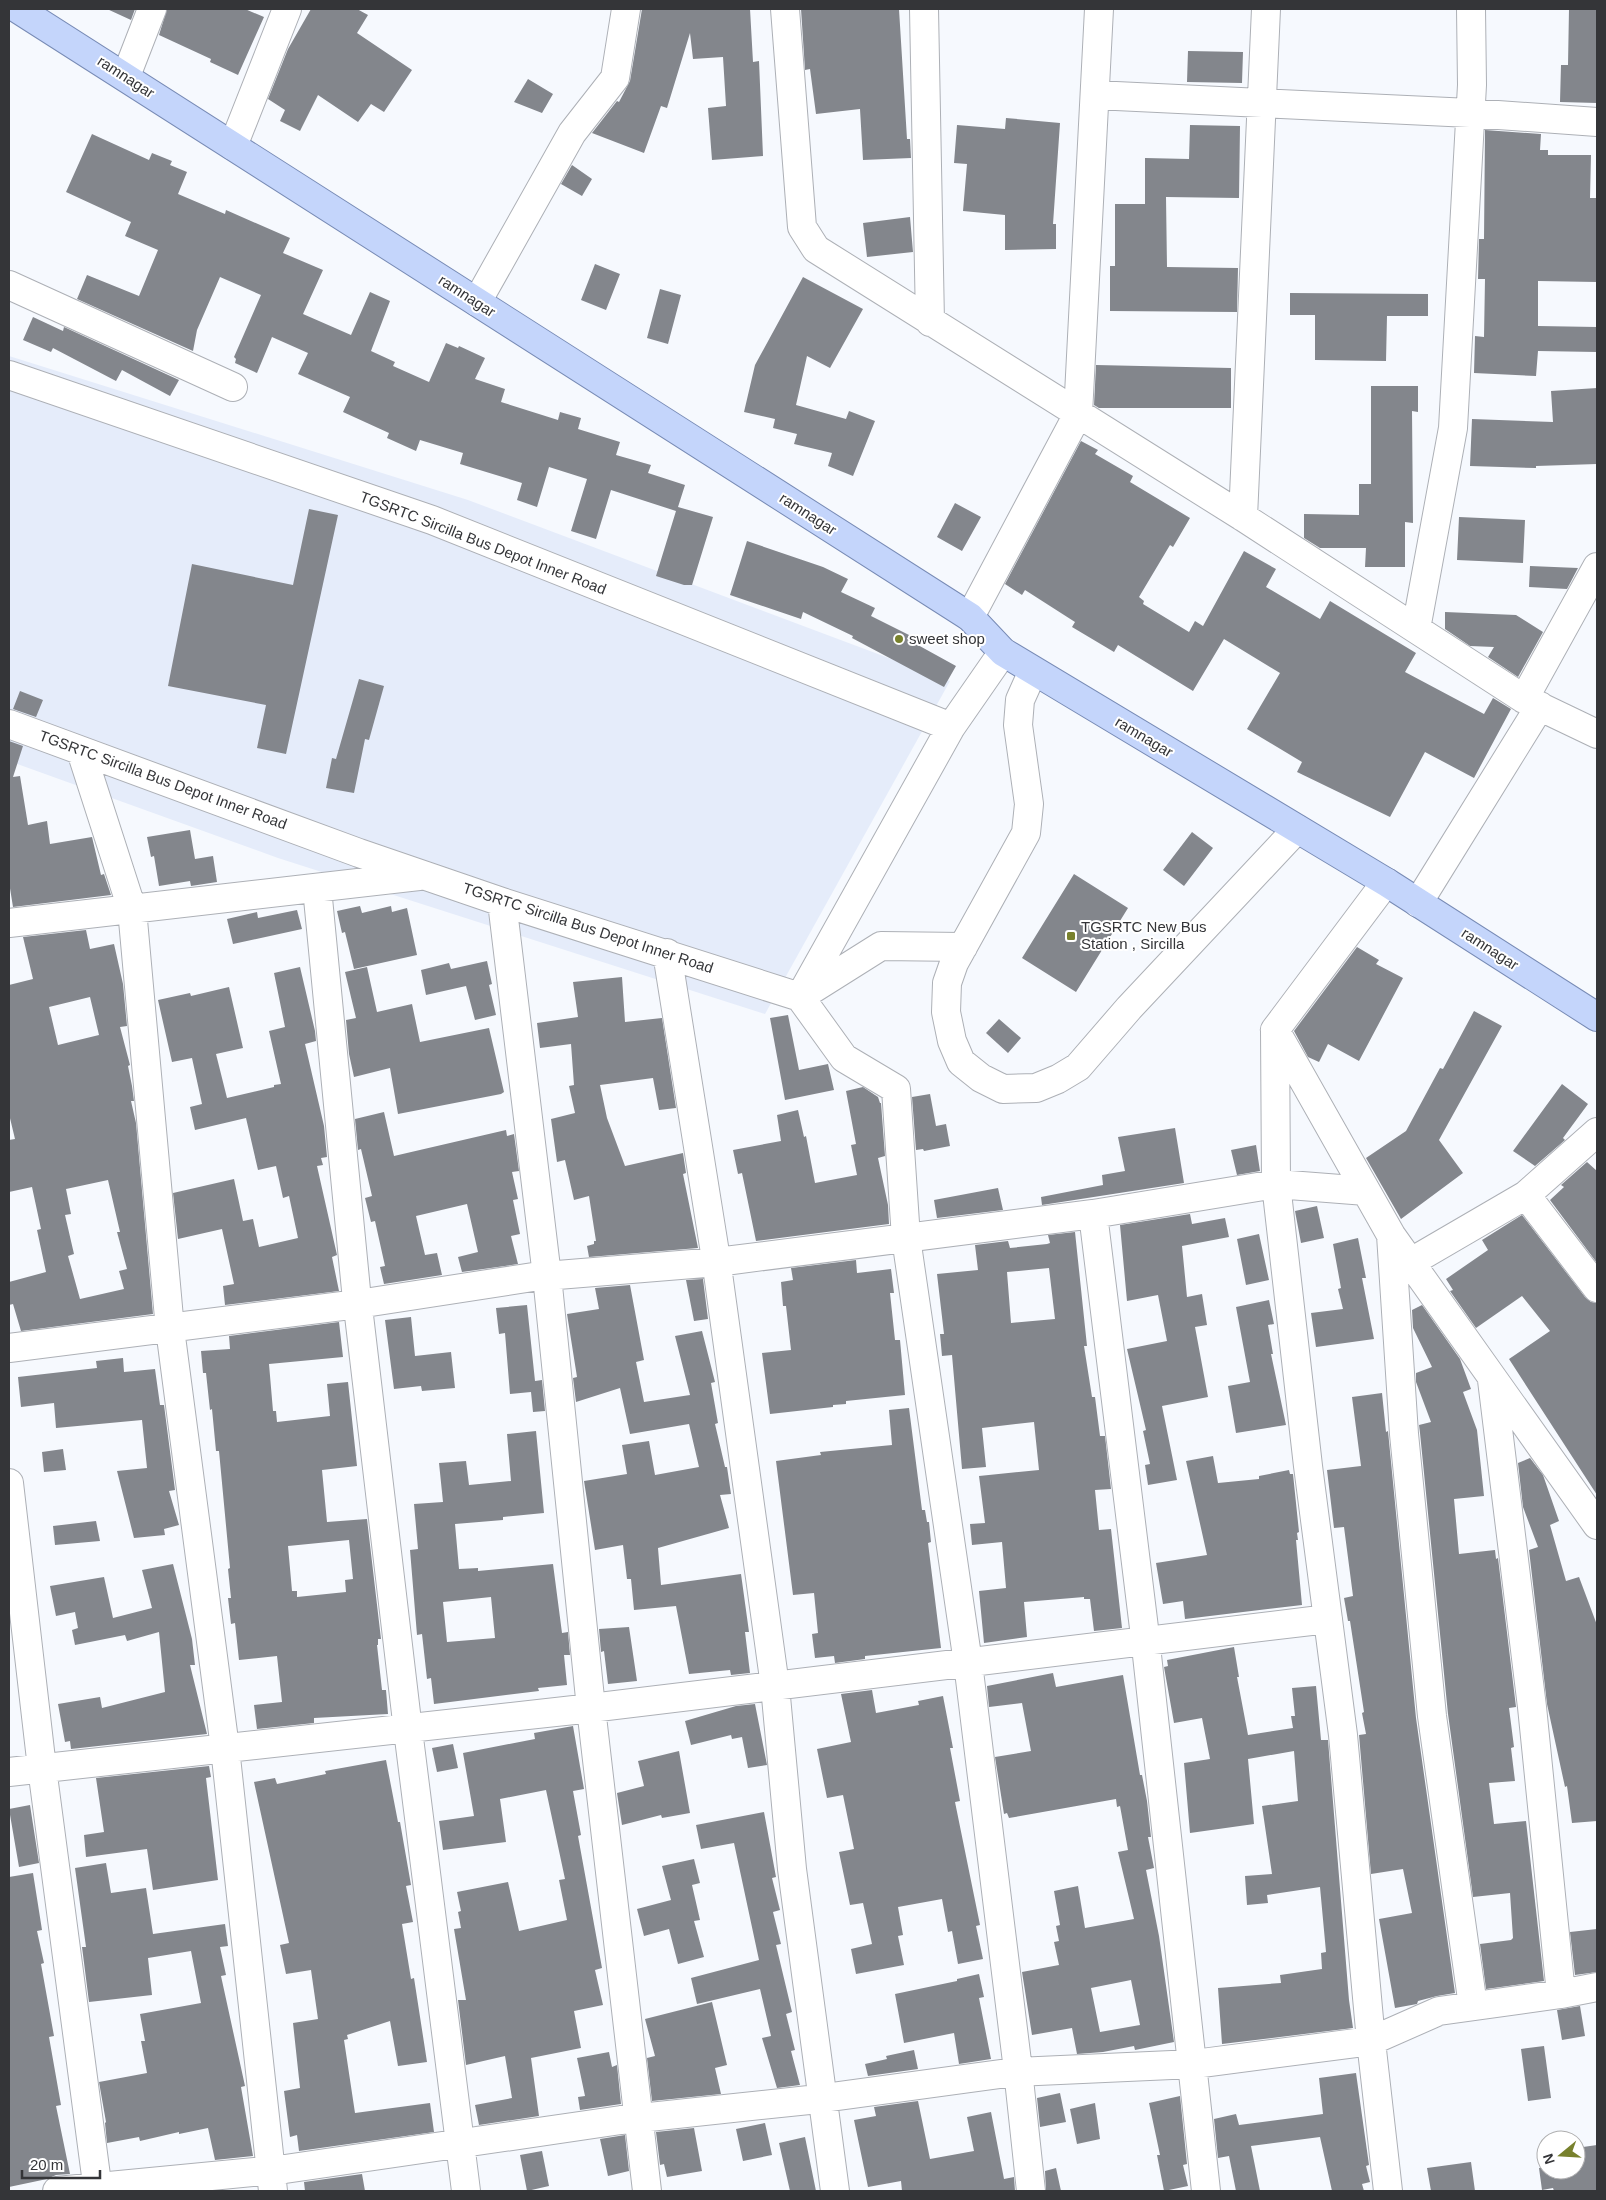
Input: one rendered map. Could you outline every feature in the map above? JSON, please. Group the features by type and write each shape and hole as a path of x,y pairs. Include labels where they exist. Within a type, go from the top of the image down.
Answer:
{"main road":[{"name":"ramnagar","path":"18,9 126,76 970,617 1003,652 1386,882 1597,1017"}],"street":[{"path":"126,76 152,9"},
{"path":"233,146 287,9"},
{"path":"478,302 572,133 615,78 626,9"},
{"path":"785,9 802,227 816,249 1243,517 1532,703 1597,734"},
{"path":"924,9 930,322"},
{"path":"970,617 1078,414 1099,9"},
{"path":"1243,517 1266,9"},
{"path":"1416,629 1452,428 1470,113 1471,9"},
{"path":"1095,95 1470,113 1597,122"},
{"path":"9,285 233,387"},
{"name":"TGSRTC Sircilla Bus Depot Inner Road","path":"9,375 432,520 951,727"},
{"path":"1418,903 1532,703 1597,568"},
{"path":"800,997 951,727 1003,652"},
{"path":"1033,671 1020,700 1018,724 1029,804 1026,833 954,963 947,983 946,1012 952,1041 961,1062 981,1078 1004,1089 1036,1088 1058,1079 1078,1067 1135,1000 1297,829"},
{"name":"TGSRTC Sircilla Bus Depot Inner Road","path":"9,724 359,852 502,902 800,997"},
{"path":"81,750 132,909 170,1329 225,1748 272,2180"},
{"path":"9,923 428,875"},
{"path":"1386,882 1275,1030 1276,1184 1308,1466 1343,1735 1371,2041 1388,2191"},
{"path":"317,888 358,1304 408,1728 466,2191"},
{"path":"502,902 548,1276 591,1708 646,2191"},
{"path":"800,997 882,946 963,948"},
{"path":"666,953 717,1262 775,1686 792,1869 835,2191"},
{"path":"800,997 844,1058 896,1089 906,1238 968,1663 1031,2191"},
{"path":"1275,1030 1391,1235 1597,1525"},
{"path":"1411,1262 1526,1195 1597,1132"},
{"path":"9,1348 358,1304 548,1276 717,1262 1093,1214 1276,1184 1366,1191"},
{"path":"1526,1195 1597,1288"},
{"path":"1093,1214 1146,1641 1206,2191"},
{"path":"1391,1235 1404,1434 1432,1716 1473,2006"},
{"path":"1492,1379 1532,1707 1561,1994"},
{"path":"9,1482 42,1768 98,2189"},
{"path":"9,1772 591,1708 1328,1619"},
{"path":"57,2191 272,2180 460,2143 638,2119 823,2098 1018,2072 1193,2064 1371,2041 1439,2011 1561,1994 1597,1987"}],"shaded area":[{"path":"9,356 468,500 950,681 765,1014 278,858 9,761"}],"building":[{"path":"107,9 135,9 131,20"},
{"path":"167,9 245,9 264,17 238,75 210,62 211,59 159,35"},
{"path":"311,9 357,9 368,15 357,33 412,70 384,112 371,104 358,122 318,95 300,131 280,121 285,110 268,99 288,49"},
{"path":"642,9 750,9 753,62 759,61 763,156 712,160 708,108 726,106 723,57 693,59 690,33 667,108 661,106 644,153 592,133 617,101 619,102 630,81"},
{"path":"801,9 899,9 907,139 910,139 911,158 863,160 860,109 816,114 810,69 805,70"},
{"path":"1569,9 1597,10 1597,103 1560,102 1561,65 1568,65"},
{"path":"1188,51 1243,52 1242,83 1187,82"},
{"path":"528,79 553,94 542,113 514,102"},
{"path":"1006,118 1060,123 1053,224 1056,224 1056,249 1005,250 1005,215 963,211 967,164 954,163 957,125 1005,129"},
{"path":"1190,125 1240,126 1239,198 1166,197 1167,267 1238,268 1237,312 1110,311 1110,266 1115,266 1115,204 1145,204 1145,158 1189,159"},
{"path":"1485,130 1541,134 1540,150 1548,150 1548,155 1591,155 1590,198 1597,198 1597,282 1538,281 1538,326 1597,327 1597,352 1538,351 1536,376 1474,373 1475,336 1484,337 1485,279 1478,279 1479,239 1484,239"},
{"path":"92,134 149,160 152,153 172,161 170,165 187,172 178,194 225,214 226,210 290,238 283,253 323,270 303,314 351,335 370,292 390,301 371,351 395,362 393,366 429,382 446,343 458,348 459,346 485,358 475,379 505,389 501,402 558,420 560,412 581,418 578,429 620,442 616,455 651,465 648,473 685,485 678,507 713,517 692,585 684,585 656,576 676,511 611,490 596,539 571,531 587,479 549,467 537,507 517,500 522,483 460,464 463,453 420,440 416,451 387,438 389,433 343,412 350,397 298,374 308,353 272,337 257,373 235,363 236,359 234,357 261,295 220,277 197,330 193,351 77,299 87,275 139,296 158,250 125,236 131,222 66,192"},
{"path":"572,165 592,179 582,196 561,184"},
{"path":"910,217 913,252 867,257 863,223"},
{"path":"595,264 620,274 606,310 581,300"},
{"path":"803,277 863,309 830,368 807,356 796,405 846,419 849,411 875,421 853,476 828,466 832,453 794,444 797,434 773,428 775,419 744,412 755,365"},
{"path":"660,289 681,295 668,344 647,338"},
{"path":"1290,293 1428,294 1428,316 1387,316 1386,361 1315,360 1315,315 1290,315"},
{"path":"33,317 63,331 64,327 179,380 170,396 122,370 116,381 53,348 51,352 23,340"},
{"path":"1096,365 1231,368 1231,408 1099,408 1094,405"},
{"path":"1371,386 1418,386 1418,412 1412,411 1413,523 1405,522 1405,567 1365,567 1366,548 1320,548 1304,538 1304,514 1359,515 1359,484 1371,484"},
{"path":"1597,388 1597,464 1536,466 1536,468 1470,466 1472,419 1553,422 1551,391"},
{"path":"1081,441 1098,450 1095,454 1133,476 1130,482 1190,518 1173,547 1170,545 1139,597 1144,601 1143,604 1189,632 1195,621 1203,626 1244,551 1276,569 1266,587 1320,619 1330,601 1416,653 1405,672 1484,714 1493,698 1511,709 1474,778 1425,752 1390,817 1297,772 1302,762 1247,729 1280,673 1224,639 1193,691 1118,645 1114,652 1072,627 1075,622 1025,590 1022,595 1005,584"},
{"path":"955,503 981,517 962,551 937,537"},
{"path":"309,509 338,515 286,754 257,748 266,705 168,686 192,564 293,585"},
{"path":"1459,517 1525,520 1523,563 1457,560"},
{"path":"747,541 823,567 848,579 841,592 875,608 871,616 909,635 907,639 956,666 944,687 852,638 853,636 803,612 801,619 730,595"},
{"path":"1530,566 1578,568 1567,589 1529,587"},
{"path":"1445,612 1516,615 1543,632 1518,677 1488,657 1494,647 1470,646 1445,629"},
{"path":"359,679 384,686 369,740 365,739 354,793 326,788 332,758 336,759"},
{"path":"20,691 43,700 36,717 13,709"},
{"path":"9,741 23,746 13,777 20,776 28,825 47,821 50,844 92,837 101,875 104,874 111,895 13,907 9,882"},
{"path":"190,830 195,859 213,856 217,882 191,886 190,881 159,886 154,856 151,857 147,837"},
{"path":"1192,832 1213,848 1184,886 1163,870"},
{"path":"1074,874 1128,908 1076,992 1022,958"},
{"path":"360,906 362,913 391,906 392,912 407,908 417,955 354,969 345,932 342,933 337,911"},
{"path":"297,910 302,929 233,944 227,919 257,912 258,918"},
{"path":"86,930 90,949 114,944 123,984 127,1026 120,1027 130,1065 128,1066 134,1101 131,1101 136,1123 153,1314 21,1331 13,1304 9,1305 9,1282 46,1272 37,1230 41,1229 32,1187 9,1192 9,1140 15,1139 9,1114 9,985 33,979 23,937","holes":["90,997 99,1035 58,1045 49,1007","108,1180 120,1232 117,1232 127,1269 119,1271 124,1289 80,1299 68,1256 74,1254 65,1215 71,1214 66,1189"]},
{"path":"1357,947 1379,960 1376,964 1403,978 1359,1061 1328,1044 1319,1062 1308,1057 1294,1031"},
{"path":"487,961 492,984 489,985 496,1015 475,1020 466,986 426,995 421,970 449,963 451,969"},
{"path":"300,967 315,1031 316,1041 305,1044 324,1126 327,1157 321,1158 323,1165 317,1166 337,1255 332,1257 339,1291 225,1305 223,1286 234,1284 222,1229 178,1239 173,1193 234,1179 243,1221 253,1219 259,1247 298,1238 289,1196 283,1198 276,1166 258,1170 246,1118 195,1130 190,1107 202,1104 192,1058 172,1062 158,1000 190,993 191,996 229,987 243,1048 216,1054 227,1098 281,1084 269,1031 285,1027 274,973"},
{"path":"367,967 377,1012 412,1004 420,1042 489,1028 504,1092 398,1114 390,1068 354,1077 349,1054 346,1020 356,1018 345,972"},
{"path":"622,977 625,1022 662,1018 676,1108 659,1110 653,1078 600,1085 607,1118 625,1166 683,1153 686,1173 683,1174 698,1248 589,1257 587,1246 594,1244 594,1241 596,1241 589,1196 574,1200 565,1160 557,1162 551,1119 575,1113 569,1086 574,1085 571,1044 540,1048 537,1023 578,1017 573,982"},
{"path":"1474,1011 1502,1026 1439,1140 1463,1173 1401,1219 1366,1158 1406,1131 1440,1068 1443,1069"},
{"path":"788,1015 799,1070 828,1064 834,1090 785,1100 770,1018"},
{"path":"999,1019 1021,1038 1008,1053 986,1033"},
{"path":"1562,1084 1588,1104 1563,1138 1565,1140 1535,1166 1513,1151"},
{"path":"863,1087 878,1097 881,1103 885,1156 878,1158 888,1205 889,1224 756,1241 742,1173 738,1174 733,1150 781,1141 777,1115 798,1110 804,1137 806,1136 815,1183 857,1175 851,1145 856,1144 846,1091"},
{"path":"930,1094 936,1126 946,1124 950,1146 924,1151 923,1149 916,1150 912,1097"},
{"path":"384,1112 394,1156 506,1130 507,1136 514,1134 519,1171 512,1172 518,1199 513,1200 520,1234 511,1236 518,1264 462,1272 458,1257 478,1252 467,1204 416,1216 425,1255 437,1253 442,1275 384,1284 380,1267 385,1266 375,1221 371,1222 365,1198 372,1196 361,1149 358,1150 355,1119"},
{"path":"1175,1128 1184,1183 1042,1205 1041,1197 1103,1185 1102,1175 1125,1171 1118,1137"},
{"path":"1256,1145 1260,1171 1237,1175 1231,1150"},
{"path":"1587,1162 1597,1171 1597,1263 1550,1200 1564,1187 1561,1185"},
{"path":"998,1188 1003,1210 937,1218 934,1200"},
{"path":"1317,1206 1324,1238 1301,1243 1295,1211"},
{"path":"1190,1214 1192,1224 1225,1218 1229,1237 1182,1246 1187,1297 1202,1294 1207,1325 1195,1327 1208,1397 1162,1406 1177,1480 1148,1485 1145,1465 1150,1464 1143,1431 1146,1430 1127,1349 1167,1341 1158,1295 1127,1301 1120,1225"},
{"path":"1522,1215 1585,1297 1591,1302 1597,1303 1597,1495 1509,1359 1550,1331 1522,1296 1476,1328 1450,1291 1453,1290 1446,1279 1488,1250 1482,1240"},
{"path":"1075,1232 1087,1346 1084,1346 1092,1397 1095,1397 1100,1436 1105,1436 1111,1489 1095,1490 1099,1530 1111,1529 1122,1628 1094,1631 1090,1599 1084,1599 1084,1597 1024,1602 1027,1637 984,1643 979,1591 1006,1588 1002,1542 972,1545 970,1524 985,1523 979,1476 1039,1470 1034,1422 982,1428 986,1467 962,1469 952,1355 942,1356 940,1334 944,1334 937,1274 978,1270 975,1245 1008,1241 1010,1248 1047,1244 1050,1243 1048,1235","holes":["1049,1268 1055,1319 1011,1323 1007,1272"]},
{"path":"1259,1234 1269,1280 1246,1285 1237,1239"},
{"path":"1358,1238 1366,1278 1362,1278 1374,1339 1316,1347 1311,1313 1343,1309 1338,1289 1341,1288 1333,1244"},
{"path":"856,1260 857,1273 891,1269 894,1293 890,1293 895,1340 900,1340 905,1395 846,1401 846,1404 833,1405 833,1407 770,1414 762,1353 791,1350 786,1306 783,1306 781,1282 793,1280 791,1268"},
{"path":"703,1279 708,1319 694,1321 686,1280"},
{"path":"630,1285 644,1360 636,1362 644,1402 690,1395 675,1336 702,1331 715,1382 711,1383 718,1423 715,1424 725,1467 727,1467 731,1494 720,1495 729,1528 658,1548 661,1585 741,1574 749,1632 745,1632 750,1673 731,1675 730,1670 689,1674 676,1606 634,1610 631,1579 627,1579 623,1545 595,1550 584,1481 627,1474 622,1445 649,1441 655,1475 699,1467 689,1424 630,1434 620,1388 576,1402 573,1378 577,1377 567,1314 599,1309 595,1288"},
{"path":"1269,1300 1274,1324 1268,1325 1273,1354 1271,1354 1286,1425 1236,1433 1228,1386 1250,1382 1236,1307"},
{"path":"527,1305 535,1381 542,1380 545,1411 533,1412 531,1392 510,1394 505,1333 499,1334 496,1308"},
{"path":"1422,1305 1460,1359 1471,1389 1463,1392 1477,1430 1484,1496 1454,1499 1459,1554 1495,1550 1496,1559 1498,1558 1516,1707 1509,1708 1514,1747 1511,1748 1515,1781 1489,1783 1494,1824 1526,1821 1544,1981 1486,1989 1480,1944 1511,1940 1513,1938 1510,1893 1473,1897 1448,1714 1419,1425 1431,1422 1416,1382 1416,1373 1432,1367 1413,1328 1412,1310"},
{"path":"411,1317 415,1356 451,1352 455,1388 422,1391 421,1386 394,1389 385,1320"},
{"path":"339,1322 343,1357 269,1364 273,1411 276,1411 277,1422 330,1416 327,1384 348,1382 357,1466 322,1470 327,1522 367,1519 381,1639 378,1639 377,1645 382,1690 386,1690 388,1714 314,1718 314,1723 257,1729 254,1705 282,1702 277,1656 239,1660 235,1623 231,1624 228,1598 231,1598 228,1569 230,1568 219,1451 216,1451 212,1409 210,1410 206,1373 203,1373 201,1351 230,1349 229,1336","holes":["349,1540 353,1579 345,1580 346,1592 297,1597 297,1591 292,1591 288,1546"]},
{"path":"123,1358 124,1372 155,1369 160,1405 164,1405 175,1490 169,1491 179,1525 164,1529 165,1535 134,1538 117,1471 147,1468 142,1420 56,1428 54,1403 21,1407 18,1377 97,1368 96,1361"},
{"path":"1382,1393 1386,1432 1388,1431 1416,1718 1455,1993 1395,2008 1379,1919 1412,1913 1403,1869 1371,1874 1359,1735 1366,1734 1362,1713 1364,1712 1350,1621 1348,1621 1344,1598 1353,1596 1344,1527 1334,1528 1327,1470 1361,1466 1352,1397"},
{"path":"909,1408 922,1510 925,1510 927,1522 929,1522 931,1542 928,1543 941,1648 865,1656 865,1659 835,1663 834,1656 815,1658 812,1634 818,1633 814,1593 793,1595 776,1461 821,1455 820,1452 892,1445 889,1410"},
{"path":"536,1431 544,1513 503,1517 503,1520 455,1524 459,1569 478,1568 478,1571 553,1564 562,1633 568,1632 570,1655 564,1655 567,1685 538,1688 539,1691 434,1704 431,1678 427,1679 422,1634 417,1635 410,1550 418,1549 414,1504 443,1502 439,1463 466,1461 469,1485 511,1481 507,1434","holes":["491,1597 495,1638 447,1642 443,1602"]},
{"path":"63,1449 66,1470 44,1472 42,1452"},
{"path":"1213,1456 1218,1483 1259,1479 1259,1476 1289,1470 1290,1474 1293,1474 1299,1532 1297,1533 1298,1540 1296,1540 1302,1605 1185,1619 1183,1601 1163,1604 1156,1563 1207,1555 1186,1461"},
{"path":"1530,1458 1543,1475 1559,1521 1550,1525 1566,1581 1579,1577 1597,1625 1597,1821 1572,1823 1567,1786 1565,1787 1547,1704 1529,1550 1538,1547 1523,1507 1518,1463"},
{"path":"96,1521 100,1541 55,1545 53,1526"},
{"path":"173,1564 192,1639 195,1665 190,1665 207,1734 71,1749 70,1741 65,1742 58,1704 100,1697 102,1708 165,1692 159,1632 127,1641 125,1635 75,1645 72,1630 78,1628 75,1612 56,1616 50,1586 104,1577 113,1618 152,1608 142,1570"},
{"path":"629,1627 637,1681 608,1684 604,1651 601,1652 599,1629"},
{"path":"1234,1647 1239,1677 1237,1677 1248,1735 1293,1728 1291,1716 1295,1716 1292,1688 1316,1686 1321,1740 1328,1740 1349,2000 1353,2028 1222,2044 1218,1988 1281,1983 1280,1975 1322,1969 1321,1953 1326,1952 1320,1887 1267,1895 1268,1903 1247,1905 1245,1876 1272,1874 1262,1806 1298,1801 1294,1751 1248,1759 1254,1824 1190,1833 1184,1763 1210,1759 1202,1718 1174,1723 1164,1667 1168,1666 1167,1660"},
{"path":"1053,1673 1056,1687 1123,1675 1140,1775 1142,1775 1147,1801 1151,1837 1148,1837 1154,1868 1146,1870 1159,1936 1174,2042 1135,2050 1134,2046 1103,2052 1077,2054 1072,2028 1032,2035 1022,1972 1059,1965 1054,1942 1059,1941 1056,1926 1060,1925 1054,1891 1078,1886 1085,1928 1134,1919 1118,1852 1128,1850 1120,1806 1117,1807 1116,1799 1009,1818 1007,1813 1004,1814 995,1757 1031,1751 1022,1703 989,1707 987,1686","holes":["1131,1980 1140,2025 1100,2032 1091,1988"]},
{"path":"872,1690 876,1713 919,1705 918,1701 943,1696 953,1748 950,1748 960,1801 955,1802 980,1925 976,1926 983,1959 958,1964 952,1931 948,1932 942,1899 898,1907 903,1935 898,1936 904,1965 856,1974 851,1949 872,1944 863,1903 850,1905 839,1852 854,1849 843,1795 827,1798 817,1749 851,1742 841,1694"},
{"path":"755,1704 767,1765 748,1768 742,1737 732,1739 731,1735 691,1745 685,1721 736,1706"},
{"path":"573,1726 584,1789 573,1791 581,1835 578,1836 602,1968 595,1970 603,2005 574,2011 581,2048 531,2058 539,2116 479,2125 475,2105 512,2098 505,2056 466,2065 458,2000 466,2000 454,1929 461,1928 458,1912 461,1911 457,1892 508,1882 519,1931 567,1920 559,1880 565,1879 546,1790 500,1799 506,1842 443,1850 439,1821 474,1816 463,1753 535,1739 534,1733"},
{"path":"453,1744 458,1768 437,1772 432,1748"},
{"path":"679,1751 690,1813 662,1818 661,1815 622,1825 617,1793 644,1786 638,1761"},
{"path":"386,1760 398,1822 400,1822 411,1885 406,1886 413,1922 402,1924 411,1979 414,1978 427,2062 398,2066 390,2021 347,2035 348,2039 344,2040 355,2113 430,2103 434,2132 299,2151 297,2135 290,2137 284,2091 300,2088 293,2023 318,2019 311,1970 286,1974 280,1945 289,1943 254,1782 275,1778 277,1784 326,1774 325,1771"},
{"path":"209,1766 211,1777 206,1778 218,1880 153,1890 147,1849 86,1857 84,1835 104,1832 96,1778"},
{"path":"30,1805 39,1863 19,1867 9,1809"},
{"path":"764,1812 776,1877 772,1878 780,1910 773,1912 781,1944 776,1945 792,2012 786,2014 795,2050 791,2051 800,2085 777,2088 762,2038 771,2036 760,1989 697,2004 691,1978 759,1960 734,1843 701,1849 696,1825"},
{"path":"694,1859 700,1883 692,1885 700,1920 694,1921 704,1957 678,1964 669,1929 644,1936 637,1909 671,1900 662,1866"},
{"path":"106,1863 111,1893 146,1888 153,1934 225,1924 228,1946 220,1947 226,1975 221,1976 245,2086 241,2087 253,2156 215,2160 208,2128 179,2134 179,2132 140,2141 139,2137 107,2143 106,2122 99,2082 147,2073 141,2041 145,2041 140,2014 201,2003 191,1951 148,1958 152,1995 89,2002 82,1947 86,1947 75,1868"},
{"path":"33,1873 42,1930 37,1931 44,1963 41,1964 54,2036 49,2037 61,2105 56,2106 70,2174 56,2175 47,2179 9,2187 9,1877"},
{"path":"1597,1929 1597,1972 1575,1975 1570,1932"},
{"path":"979,1974 984,1997 979,1998 991,2059 959,2064 954,2033 904,2043 895,1994 957,1981 957,1979"},
{"path":"712,2002 727,2065 715,2068 721,2094 652,2101 647,2058 655,2056 645,2019"},
{"path":"1580,2006 1585,2036 1562,2040 1557,2010"},
{"path":"1544,2046 1551,2098 1528,2101 1521,2049"},
{"path":"914,2050 918,2069 868,2076 865,2064 887,2059 886,2056"},
{"path":"609,2052 612,2067 617,2065 621,2104 580,2110 578,2097 585,2096 577,2058"},
{"path":"1356,2073 1369,2165 1366,2166 1370,2182 1362,2184 1364,2191 1332,2191 1320,2137 1251,2146 1260,2191 1236,2191 1229,2156 1218,2158 1214,2119 1236,2114 1239,2125 1323,2114 1319,2078"},
{"path":"1060,2093 1066,2122 1040,2127 1037,2098"},
{"path":"1180,2096 1187,2164 1183,2165 1188,2186 1164,2191 1157,2155 1160,2155 1149,2103"},
{"path":"918,2101 930,2159 974,2151 967,2117 991,2112 1004,2179 1014,2177 1015,2191 902,2191 901,2181 868,2187 854,2120 876,2116 874,2107"},
{"path":"1095,2103 1100,2139 1077,2144 1070,2109"},
{"path":"765,2123 772,2155 743,2161 736,2129"},
{"path":"694,2128 702,2171 667,2177 664,2164 660,2165 656,2132"},
{"path":"625,2135 629,2171 608,2176 600,2139"},
{"path":"805,2137 816,2191 790,2191 779,2143"},
{"path":"1597,2145 1597,2191 1554,2191 1553,2188 1542,2190 1541,2180 1586,2180 1586,2147"},
{"path":"542,2151 549,2186 527,2191 520,2155"},
{"path":"1471,2162 1475,2191 1431,2191 1427,2168"},
{"path":"1056,2168 1061,2191 1046,2191 1045,2171"},
{"path":"362,2174 365,2191 305,2191 304,2182"}],"place":[{"name":"sweet shop","path":"899,639"},
{"name":"TGSRTC New Bus Station , Sircilla","path":"1071,936"}]}
